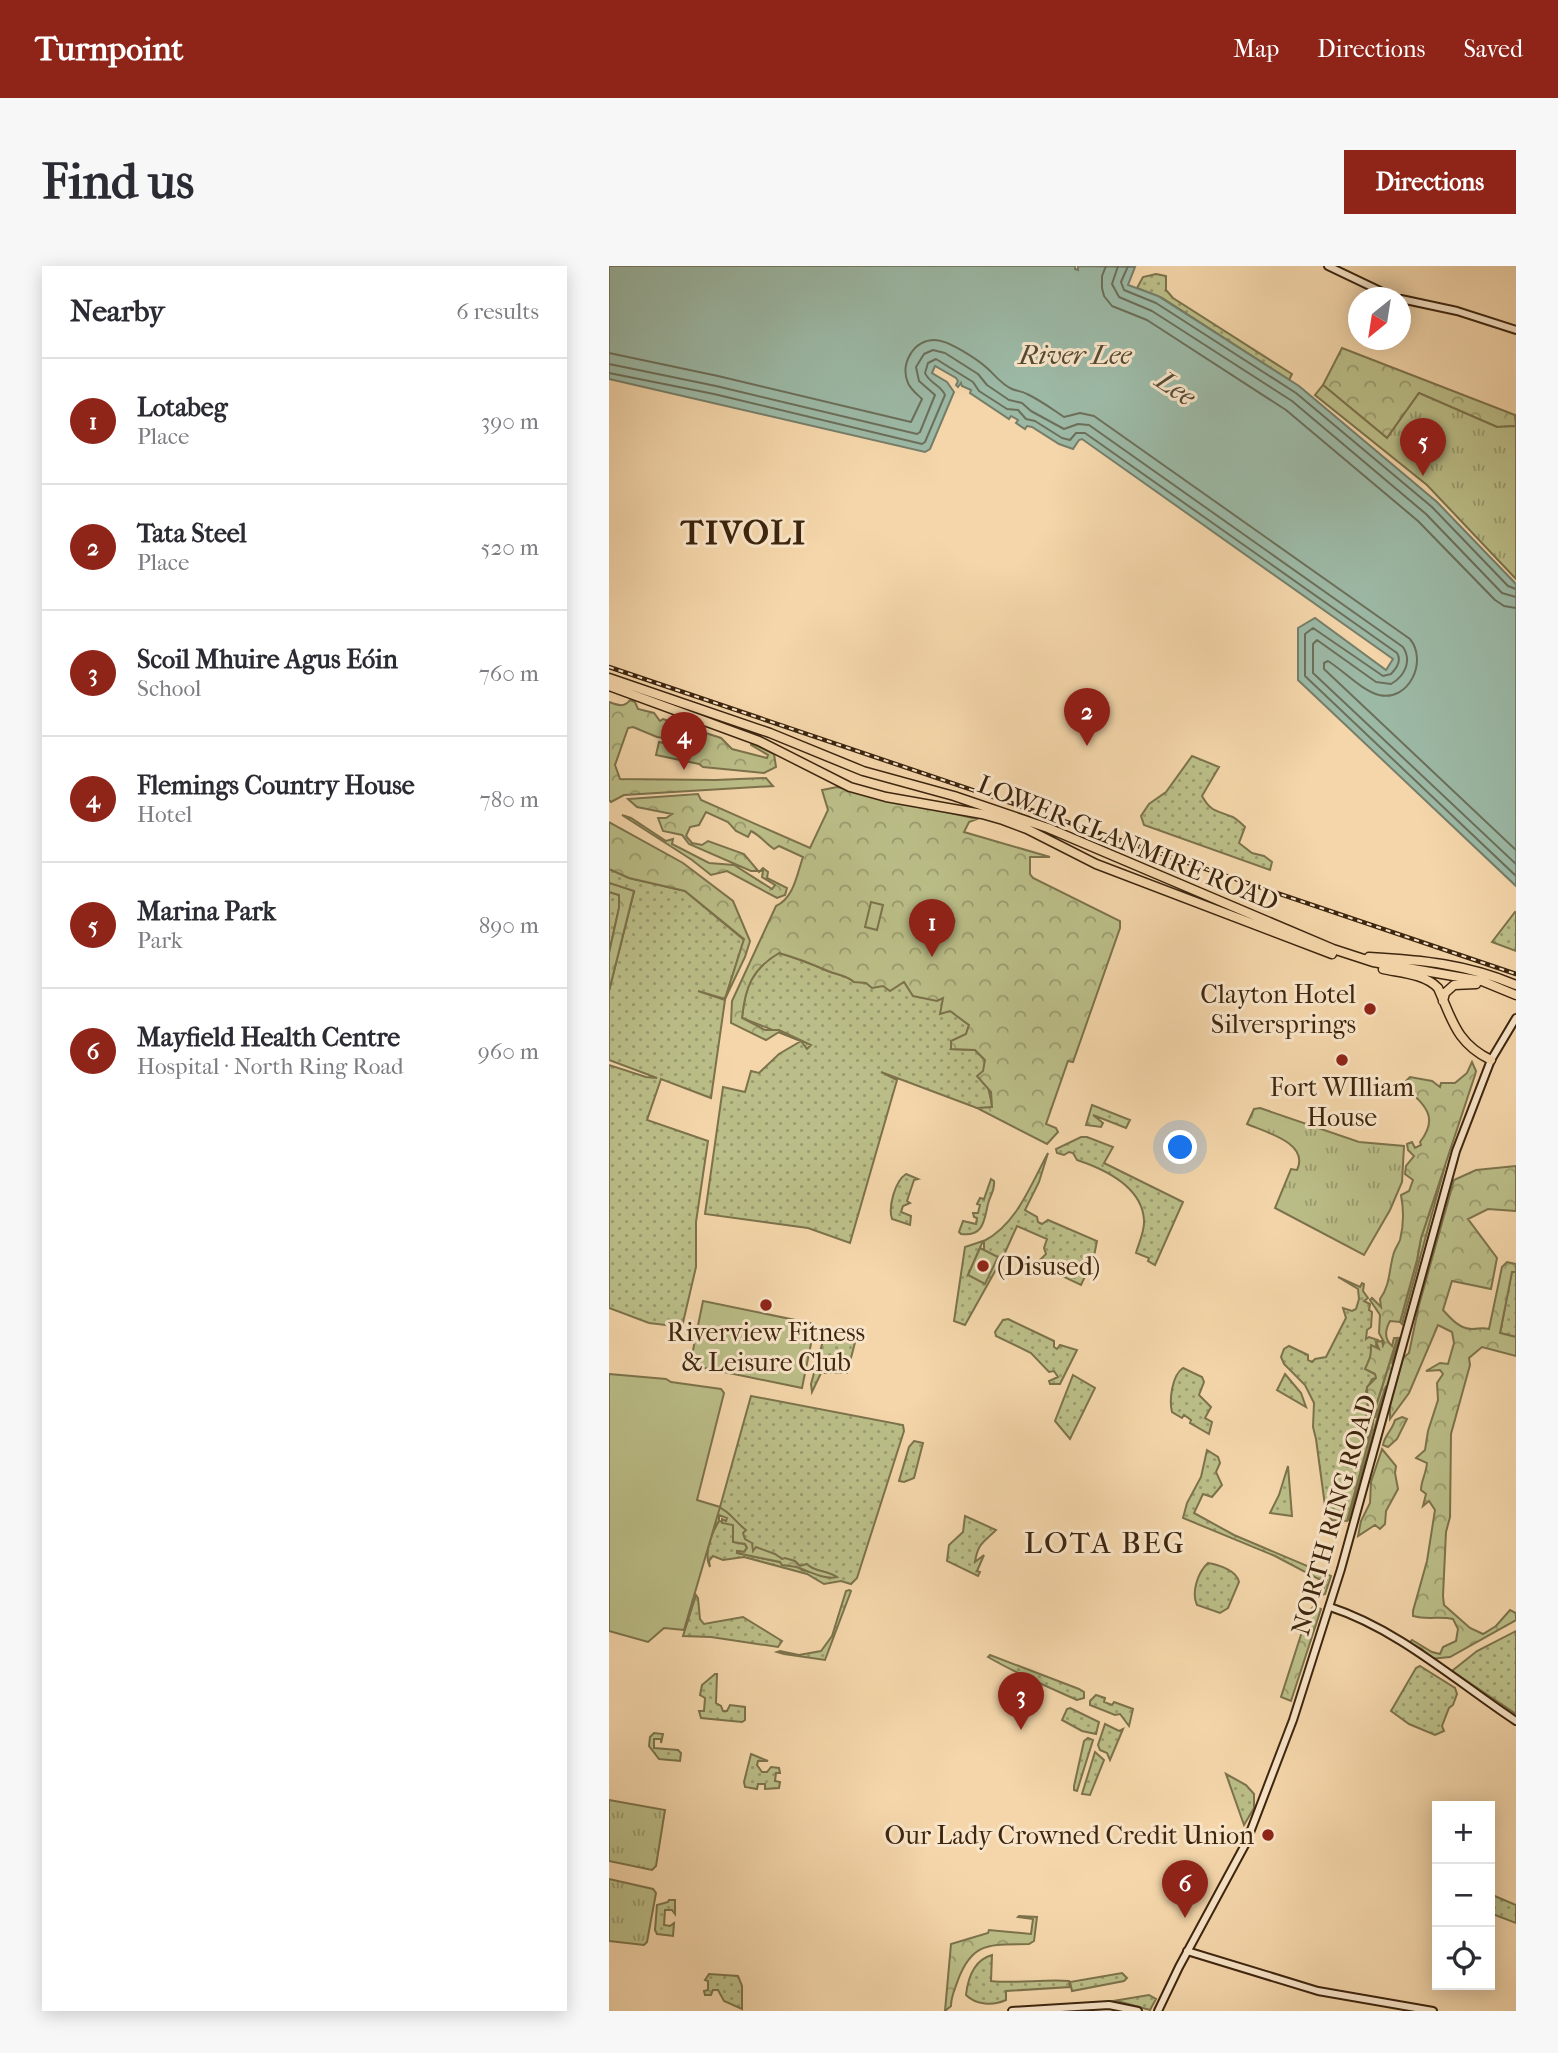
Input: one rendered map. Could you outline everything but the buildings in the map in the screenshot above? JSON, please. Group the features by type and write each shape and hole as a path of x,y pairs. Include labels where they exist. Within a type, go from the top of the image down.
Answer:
{"highway":[{"name":"LOWER GLANMIRE ROAD","path":"609,678 770,733 852,768 954,796 1048,828 1285,930 1356,956 1437,962 1482,972 1516,992"},
{"name":"LOWER GLANMIRE ROAD","path":"609,686 759,741 850,787 886,797 1003,820 1027,829 1096,864 1298,942 1372,966 1516,992"},
{"path":"1372,966 1424,979 1438,988 1455,1029 1472,1047 1491,1060"},
{"path":"1443,1000 1445,993 1454,985 1476,984"}],"main road":[{"path":"1328,266 1372,287"},
{"path":"1411,301 1457,311 1516,330"},
{"name":"NORTH RING ROAD","path":"1158,2011 1250,1835 1293,1720 1330,1607 1456,1151 1491,1060 1516,1018"},
{"path":"1330,1607 1400,1643 1516,1721"},
{"path":"1187,1951 1318,1991 1433,2011"},
{"path":"1012,2011 1109,2005 1138,2011"}],"green space":[{"path":"1156,274 1166,276 1166,290 1173,298 1292,374 1289,380 1162,298 1137,288 1143,277"},
{"path":"1342,348 1515,415 1516,426 1497,427 1419,393 1387,438 1323,385"},
{"path":"1323,385 1387,438 1419,393 1497,427 1516,426 1516,579 1427,485 1315,395"},
{"path":"630,700 635,702 638,709 654,713 660,721 663,719 721,738 732,749 767,758 768,755 751,743 774,754 776,767 764,773 703,767 656,755 659,742 674,745 681,741 657,737 633,727 628,728 615,765 620,779 766,778 773,786 624,795 611,802 609,702 623,705"},
{"path":"1192,756 1219,767 1202,796 1211,808 1234,818 1245,827 1239,843 1252,853 1264,856 1272,862 1270,870 1144,825 1141,816 1149,804 1166,792"},
{"path":"837,787 977,819 969,822 964,832 1050,857 1030,857 1030,874 1033,878 1120,921 1120,928 1073,1062 1068,1061 1046,1124 1056,1128 1058,1132 1047,1144 977,1108 992,1107 991,1092 977,1076 983,1071 985,1060 975,1050 951,1049 951,1041 966,1034 969,1025 950,1011 940,1014 943,998 937,1001 913,996 904,982 890,991 883,986 872,988 866,983 854,982 845,976 779,953 762,966 751,980 742,1018 765,1030 779,1030 811,1045 807,1049 801,1041 779,1032 766,1040 731,1023 732,1001 776,906 791,891 803,857 779,846 774,849 751,831 748,837 736,831 728,822 706,812 699,825 690,827 686,836 692,843 702,845 708,841 744,854 758,871 751,871 689,844 682,835 663,831 658,818 666,818 672,814 637,807 628,799 698,794 701,800 810,848 828,810 822,790"},
{"path":"622,815 666,841 673,839 672,844 709,863 734,865 772,889 775,885 762,877 763,871 760,871 763,868 768,872 767,878 787,888 785,895 777,898 727,871 711,875"},
{"path":"609,822 683,863 733,901 750,941 725,999 744,939 685,891 629,878 609,869"},
{"path":"609,869 629,878 685,891 744,940 725,999 698,991 725,1000 711,1098 661,1079 647,1120 708,1141 696,1222 696,1267 682,1327 649,1323 609,1308 609,1065 657,1078 609,1060 609,991 634,892 609,883"},
{"path":"609,883 634,891 609,991 609,953 619,908 619,895 609,892"},
{"path":"609,892 619,895 619,908 609,953"},
{"path":"871,902 883,905 877,930 865,927"},
{"path":"1516,913 1516,951 1492,942"},
{"path":"779,953 845,976 854,982 904,982 943,998 950,1010 969,1025 966,1034 951,1049 975,1050 985,1060 992,1108 977,1108 881,1072 897,1080 850,1243 808,1228 705,1214 723,1087 745,1092 751,1071 759,1073 779,1054 801,1041 742,1018 751,980 762,966"},
{"path":"1472,1062 1475,1075 1421,1238 1400,1322 1390,1321 1387,1328 1386,1334 1392,1346 1394,1338 1397,1338 1376,1406 1372,1429 1365,1443 1367,1387 1376,1378 1375,1374 1365,1369 1371,1345 1379,1349 1376,1342 1382,1341 1383,1345 1384,1342 1379,1333 1380,1315 1370,1300 1372,1298 1381,1307 1380,1299 1386,1289 1400,1240 1403,1218 1401,1195 1409,1191 1413,1180 1405,1174 1406,1166 1414,1156 1408,1150 1407,1144 1412,1142 1415,1148 1421,1145 1429,1126 1428,1113 1406,1088 1406,1081 1410,1077 1432,1081 1440,1087 1441,1083 1455,1083 1467,1073"},
{"path":"1092,1105 1130,1120 1126,1128 1093,1115 1103,1123 1101,1127 1086,1125"},
{"path":"1260,1108 1359,1142 1404,1146 1402,1182 1390,1210 1364,1255 1275,1208 1291,1169 1297,1170 1299,1161 1292,1146 1284,1140 1247,1124 1254,1109"},
{"path":"1081,1137 1113,1147 1104,1163 1183,1202 1155,1265 1148,1261 1149,1258 1136,1253 1144,1220 1142,1208 1129,1189 1110,1174 1077,1160 1073,1153 1057,1153 1056,1149"},
{"path":"1048,1153 1039,1182 1025,1210 1037,1217 1042,1224 1048,1220 1097,1241 1094,1256 1088,1258 1085,1265 1088,1270 1081,1285 1041,1266 1039,1261 1046,1254 1044,1248 1047,1239 1017,1226 965,1325 954,1321 965,1247 983,1241 968,1275 997,1258 984,1250 984,1241 996,1234 1014,1214"},
{"path":"1445,1166 1402,1324 1400,1322 1421,1238"},
{"path":"1516,1166 1516,1211 1488,1209 1468,1219 1497,1258 1491,1289 1452,1281 1443,1310 1464,1327 1489,1329 1502,1267 1507,1262 1516,1264 1500,1333 1516,1337 1516,1356 1482,1347 1469,1358 1470,1365 1451,1434 1450,1517 1446,1532 1443,1596 1444,1605 1470,1628 1483,1634 1496,1626 1510,1610 1516,1613 1516,1620 1450,1657 1430,1659 1422,1649 1409,1643 1412,1640 1440,1654 1443,1647 1456,1641 1458,1629 1453,1619 1413,1616 1427,1561 1435,1510 1429,1501 1423,1506 1426,1494 1421,1487 1427,1463 1416,1458 1425,1450 1438,1400 1437,1383 1443,1374 1440,1370 1426,1371 1440,1363 1448,1364 1454,1343 1452,1332 1438,1325 1409,1393 1390,1419 1390,1405 1403,1358 1409,1353 1419,1305 1454,1180 1476,1170"},
{"path":"906,1174 918,1179 914,1180 907,1201 910,1203 903,1206 901,1212 911,1216 910,1225 892,1219 891,1214 896,1188"},
{"path":"991,1179 994,1181 994,1188 982,1226 974,1233 961,1234 959,1232 963,1221 976,1224 977,1218 973,1213 978,1213 980,1205 977,1204 980,1198 984,1199"},
{"name":"(Disused)","path":"980,1248 998,1257 985,1284 968,1275"},
{"path":"1512,1271 1516,1272 1516,1337 1500,1333"},
{"path":"1338,1277 1360,1287 1364,1284 1363,1291 1368,1298 1364,1301 1370,1304 1369,1310 1372,1312 1371,1327 1367,1330 1366,1339 1369,1337 1378,1340 1376,1345 1379,1350 1372,1346 1369,1371 1376,1374 1376,1378 1372,1379 1366,1391 1366,1441 1372,1429 1347,1521 1332,1520 1326,1513 1313,1427 1314,1403 1305,1385 1284,1364 1281,1357 1284,1349 1289,1346 1308,1355 1308,1360 1312,1362 1326,1357 1346,1318 1343,1308 1352,1311 1356,1309 1359,1299 1358,1289"},
{"path":"703,1301 815,1324 802,1388 690,1365"},
{"path":"1008,1319 1054,1341 1054,1347 1057,1349 1060,1345 1077,1350 1060,1384 1050,1384 1049,1381 1058,1377 1054,1371 1049,1372 1031,1353 996,1336 995,1332 1003,1320"},
{"path":"827,1326 830,1332 834,1333 839,1327 854,1330 857,1335 847,1373 821,1373 812,1392 811,1384"},
{"path":"1398,1337 1392,1364 1400,1337 1396,1360 1349,1521 1386,1386 1375,1418 1376,1406"},
{"path":"1183,1368 1202,1377 1204,1382 1199,1395 1211,1407 1205,1418 1212,1422 1209,1434 1190,1423 1191,1420 1184,1415 1182,1418 1172,1412 1172,1388 1176,1376"},
{"path":"609,1374 666,1379 721,1389 724,1393 697,1500 720,1507 684,1630 664,1628 648,1642 609,1631"},
{"path":"1285,1374 1301,1393 1306,1407 1277,1390"},
{"path":"1073,1375 1095,1388 1070,1439 1055,1421"},
{"path":"751,1396 903,1425 904,1431 857,1578 851,1584 841,1581 824,1584 807,1574 744,1557 723,1560 713,1556 709,1561 710,1567 707,1556 716,1526 719,1521 732,1524 720,1507","holes":["735,1532 751,1549 833,1577 802,1570 798,1566 783,1565 780,1562 737,1553 744,1552 747,1548 745,1544 733,1542"]},
{"path":"1402,1417 1407,1419 1397,1439 1388,1447 1383,1445 1395,1420"},
{"path":"914,1441 923,1443 914,1478 899,1481 909,1447"},
{"path":"1382,1449 1396,1466 1398,1489 1386,1511 1385,1524 1380,1529 1375,1525 1358,1536 1361,1521 1370,1503 1371,1482"},
{"path":"1207,1450 1218,1457 1220,1463 1216,1472 1222,1485 1212,1497 1203,1494 1194,1513 1234,1535 1331,1576 1325,1594 1321,1595 1326,1581 1275,1556 1183,1518 1187,1503 1201,1477"},
{"path":"1288,1466 1292,1516 1270,1513 1279,1495"},
{"path":"716,1506 746,1530 743,1533 745,1539 752,1543 753,1551 756,1547 782,1559 795,1561 800,1566 807,1564 837,1577 823,1577 797,1567 782,1565 780,1562 737,1553 744,1552 747,1548 745,1544 733,1542 733,1525 722,1523 722,1519 726,1521 727,1518 719,1515 715,1526 712,1520"},
{"path":"965,1516 996,1530 978,1551 975,1562 984,1555 977,1571 980,1572 978,1576 947,1561 949,1545 963,1532"},
{"path":"1208,1563 1223,1567 1238,1578 1239,1582 1228,1608 1220,1613 1197,1605 1195,1600 1197,1582"},
{"path":"846,1591 851,1591 825,1660 777,1652 799,1655 821,1651 832,1636"},
{"path":"696,1595 700,1619 704,1624 743,1617 782,1641 778,1647 711,1637 683,1636"},
{"path":"1314,1606 1321,1609 1291,1701 1281,1697 1308,1613"},
{"path":"1516,1631 1516,1714 1452,1671 1477,1651"},
{"path":"990,1655 1079,1689 1084,1692 1084,1698 1077,1700 1043,1685 988,1657"},
{"path":"1420,1666 1455,1688 1457,1694 1442,1726 1444,1731 1435,1735 1409,1724 1391,1711 1416,1668"},
{"path":"715,1674 716,1703 723,1711 727,1711 730,1705 745,1707 745,1720 742,1722 701,1718 699,1711 704,1711 705,1698 700,1695 702,1685"},
{"path":"1096,1695 1105,1698 1104,1702 1112,1705 1114,1702 1133,1709 1129,1726 1120,1714 1115,1715 1090,1705"},
{"path":"1070,1708 1099,1722 1096,1734 1082,1731 1062,1720"},
{"path":"1105,1724 1119,1731 1123,1729 1110,1760 1098,1745"},
{"path":"654,1733 663,1734 661,1743 661,1739 654,1739 654,1748 678,1750 681,1753 680,1761 659,1759 649,1746 650,1737"},
{"path":"1088,1738 1093,1740 1077,1791 1074,1786 1084,1741"},
{"path":"1095,1752 1104,1760 1090,1795 1082,1794"},
{"path":"751,1754 768,1761 758,1761 757,1765 762,1772 767,1772 771,1767 779,1768 780,1773 776,1773 775,1781 780,1782 779,1788 765,1789 765,1784 758,1784 757,1789 745,1787"},
{"path":"1226,1774 1246,1785 1254,1794 1254,1808 1244,1825"},
{"path":"609,1800 665,1810 656,1866 652,1870 609,1861"},
{"path":"609,1879 653,1889 656,1893 647,1942 644,1945 609,1941"},
{"path":"1495,1896 1516,1905 1516,1923 1495,1915"},
{"path":"675,1900 675,1914 672,1910 665,1910 664,1925 670,1926 674,1923 673,1936 657,1934 655,1930 657,1905"},
{"path":"1019,1916 1037,1917 1034,1941 1029,1944 994,1945 977,1951 964,1967 953,1993 951,2006 945,2011 951,1944 988,1933 989,1930 1031,1934 1033,1919"},
{"path":"992,1955 991,1981 1069,1981 1070,1987 1006,1991 1006,2000 985,2004 975,2001 966,1995 970,1976 976,1965"},
{"path":"1122,1973 1127,1978 1124,1981 1072,1991 1070,1982"},
{"path":"709,1974 738,1976 742,1986 742,2009 724,2001 718,1990 713,1990 711,1995 705,1995 708,1981 705,1980"},
{"path":"1149,1995 1156,1999 1150,2010 1121,2002 1107,2002"}],"water":[{"name":"River Lee","path":"609,266 1075,266 1078,270 1078,266 1135,267 1128,285 1158,296 1299,386 1437,502 1516,584 1516,886 1298,680 1298,628 1315,618 1386,670 1393,659 1082,439 1073,449 1059,444 1032,427 1027,426 1025,429 1016,423 1018,420 1011,416 1009,419 970,393 971,390 961,383 958,387 956,378 935,366 932,373 947,382 954,392 930,449 925,452 609,379"}],"railway":[{"path":"609,667 1516,974"}],"place":[{"name":"Marina Park","path":"1423,476"},
{"name":"Tata Steel","path":"1087,746"},
{"name":"Flemings Country House","path":"684,770"},
{"name":"Lotabeg","path":"932,957"},
{"name":"Clayton Hotel Silversprings","path":"1370,1009"},
{"name":"Fort WIlliam House","path":"1342,1060"},
{"name":"(Disused)","path":"983,1266"},
{"name":"Riverview Fitness & Leisure Club","path":"766,1305"},
{"name":"Scoil Mhuire Agus Eóin","path":"1021,1730"},
{"name":"Our Lady Crowned Credit Union","path":"1268,1835"},
{"name":"Mayfield Health Centre","path":"1185,1918"}],"district":[{"name":"TIVOLI","path":"744,533"},
{"name":"LOTA BEG","path":"1105,1543"}],"water label":[{"name":"Lee","path":"1176,388"}]}
